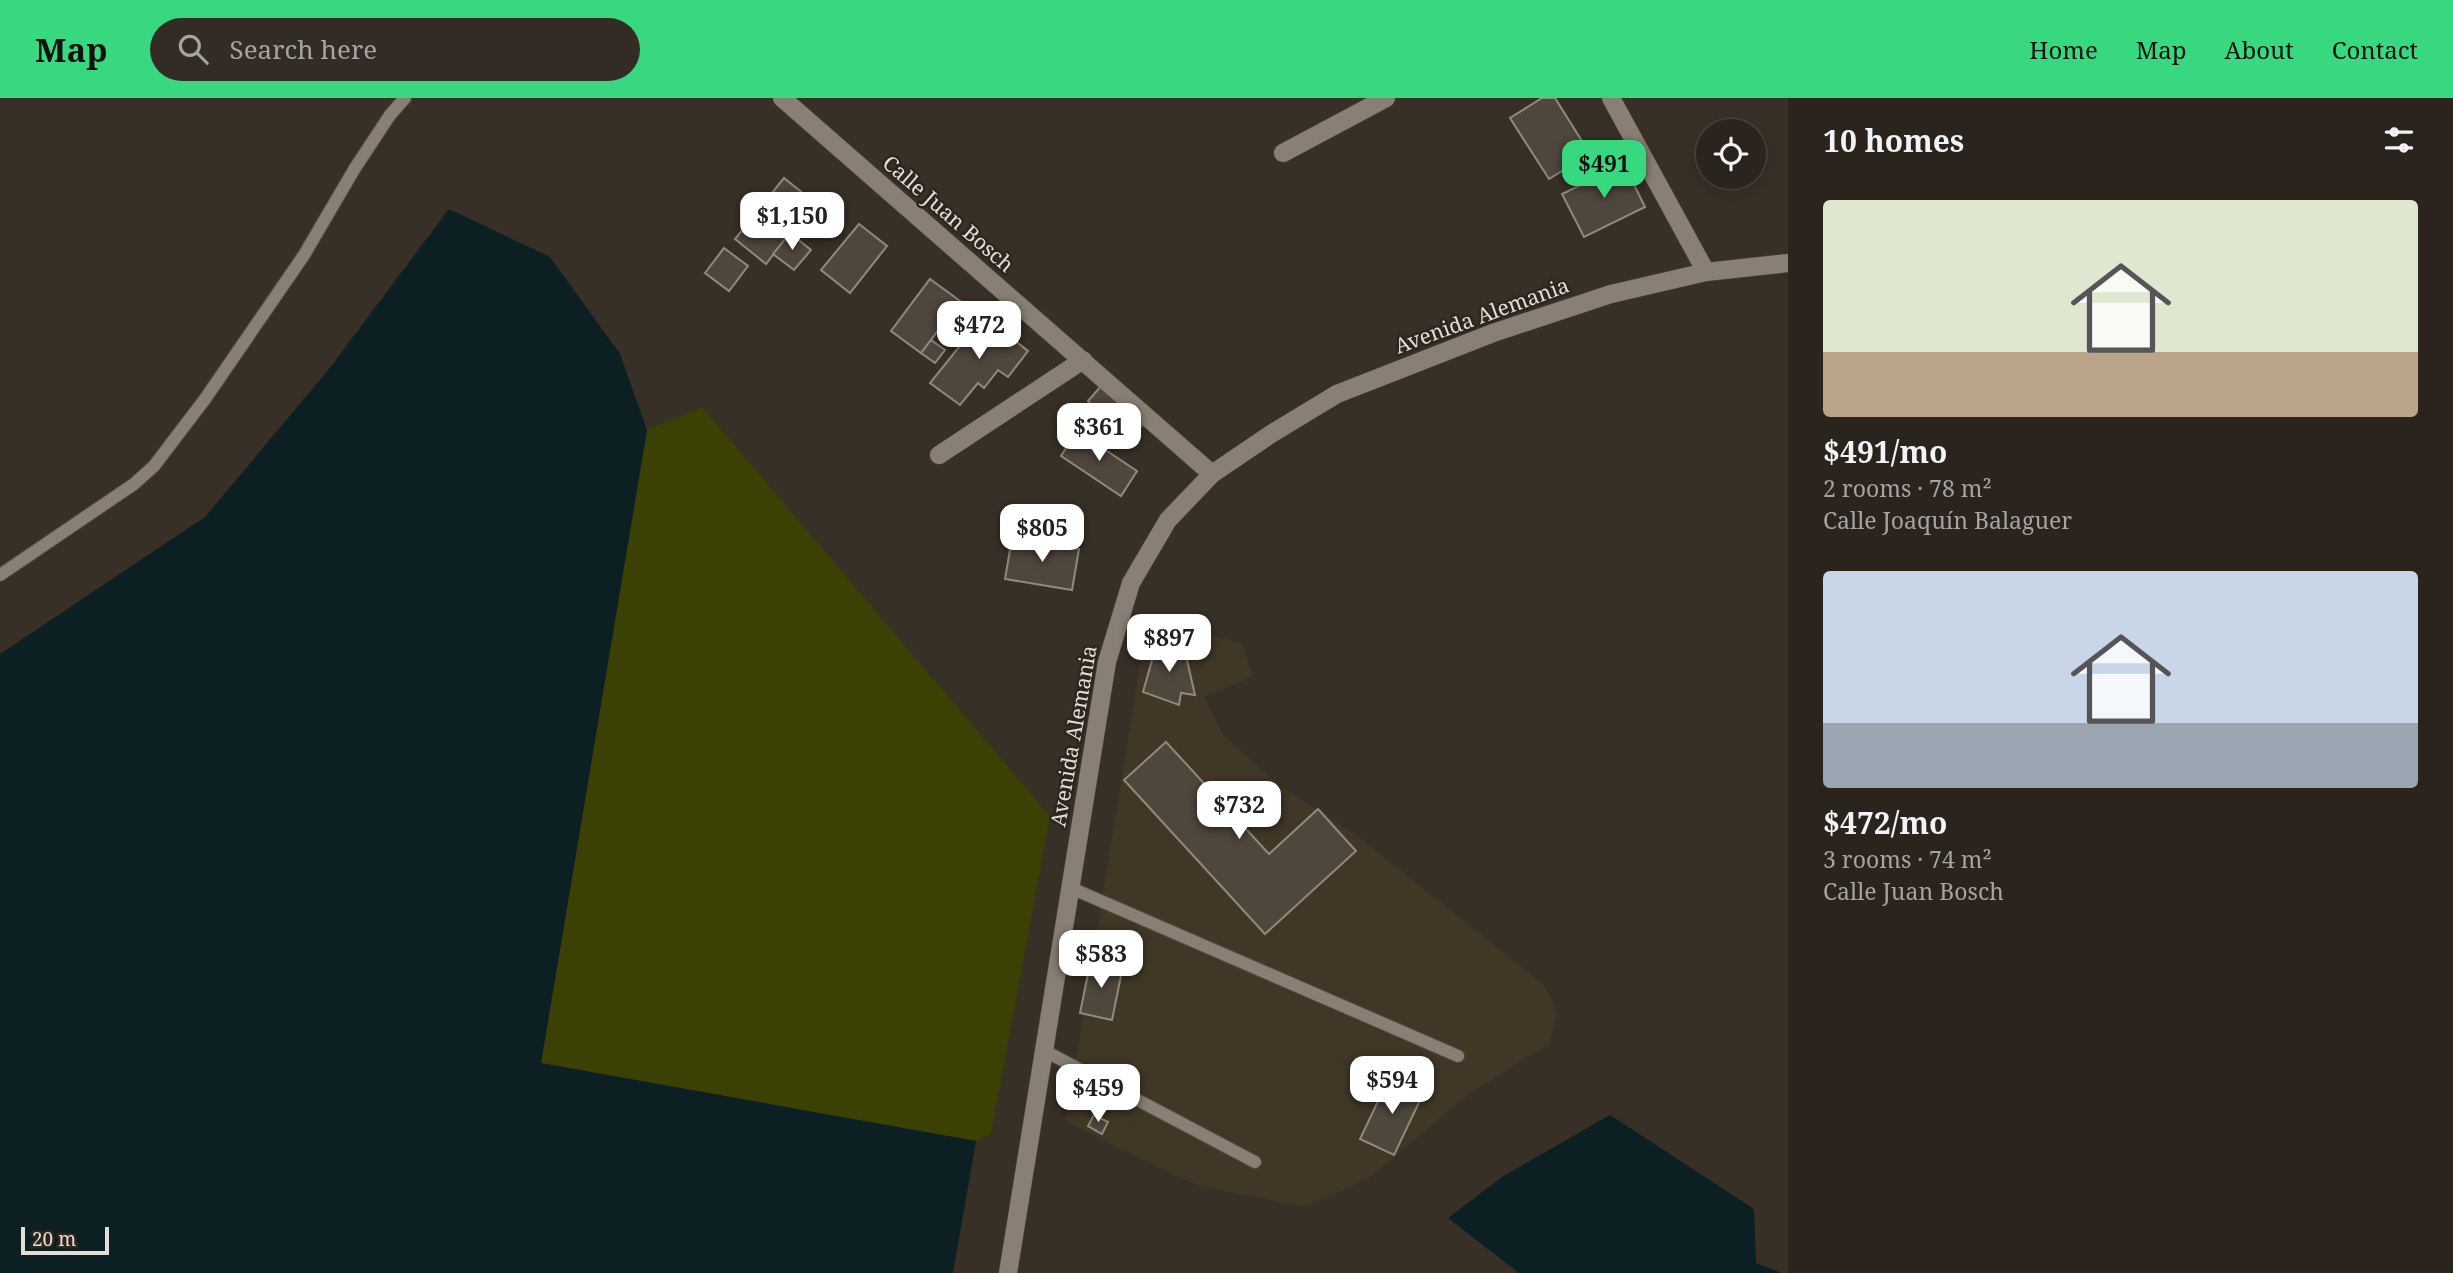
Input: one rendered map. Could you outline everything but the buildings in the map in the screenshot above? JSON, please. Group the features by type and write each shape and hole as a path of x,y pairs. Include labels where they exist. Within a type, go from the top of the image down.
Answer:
{"street":[{"name":"Calle Juan Bosch","path":"782,98 1212,474"},
{"path":"1283,153 1386,98"},
{"path":"1611,98 1706,272"},
{"name":"Avenida Alemania","path":"1009,1273 1107,662 1131,583 1168,520 1212,474 1336,394 1493,333 1611,293 1706,272 1788,263"},
{"path":"939,455 1083,360"}],"lane":[{"path":"0,575 134,484 154,466 205,399 304,255 355,168 390,115 405,98"},
{"path":"1071,888 1458,1056"},
{"path":"1045,1051 1255,1162"}],"shaded area":[{"path":"1148,616 1242,644 1253,676 1204,697 1223,735 1279,785 1360,838 1544,985 1557,1013 1549,1044 1470,1093 1368,1179 1304,1207 1199,1186 1066,1122"}],"green space":[{"path":"702,407 1050,816 991,1134 976,1141 541,1063 647,430"}],"water":[{"path":"449,209 550,257 620,354 647,430 541,1063 976,1141 953,1273 0,1273 0,654 205,517 329,369"},
{"path":"1610,1115 1754,1209 1756,1263 1782,1273 1519,1273 1448,1218 1502,1177"}]}
